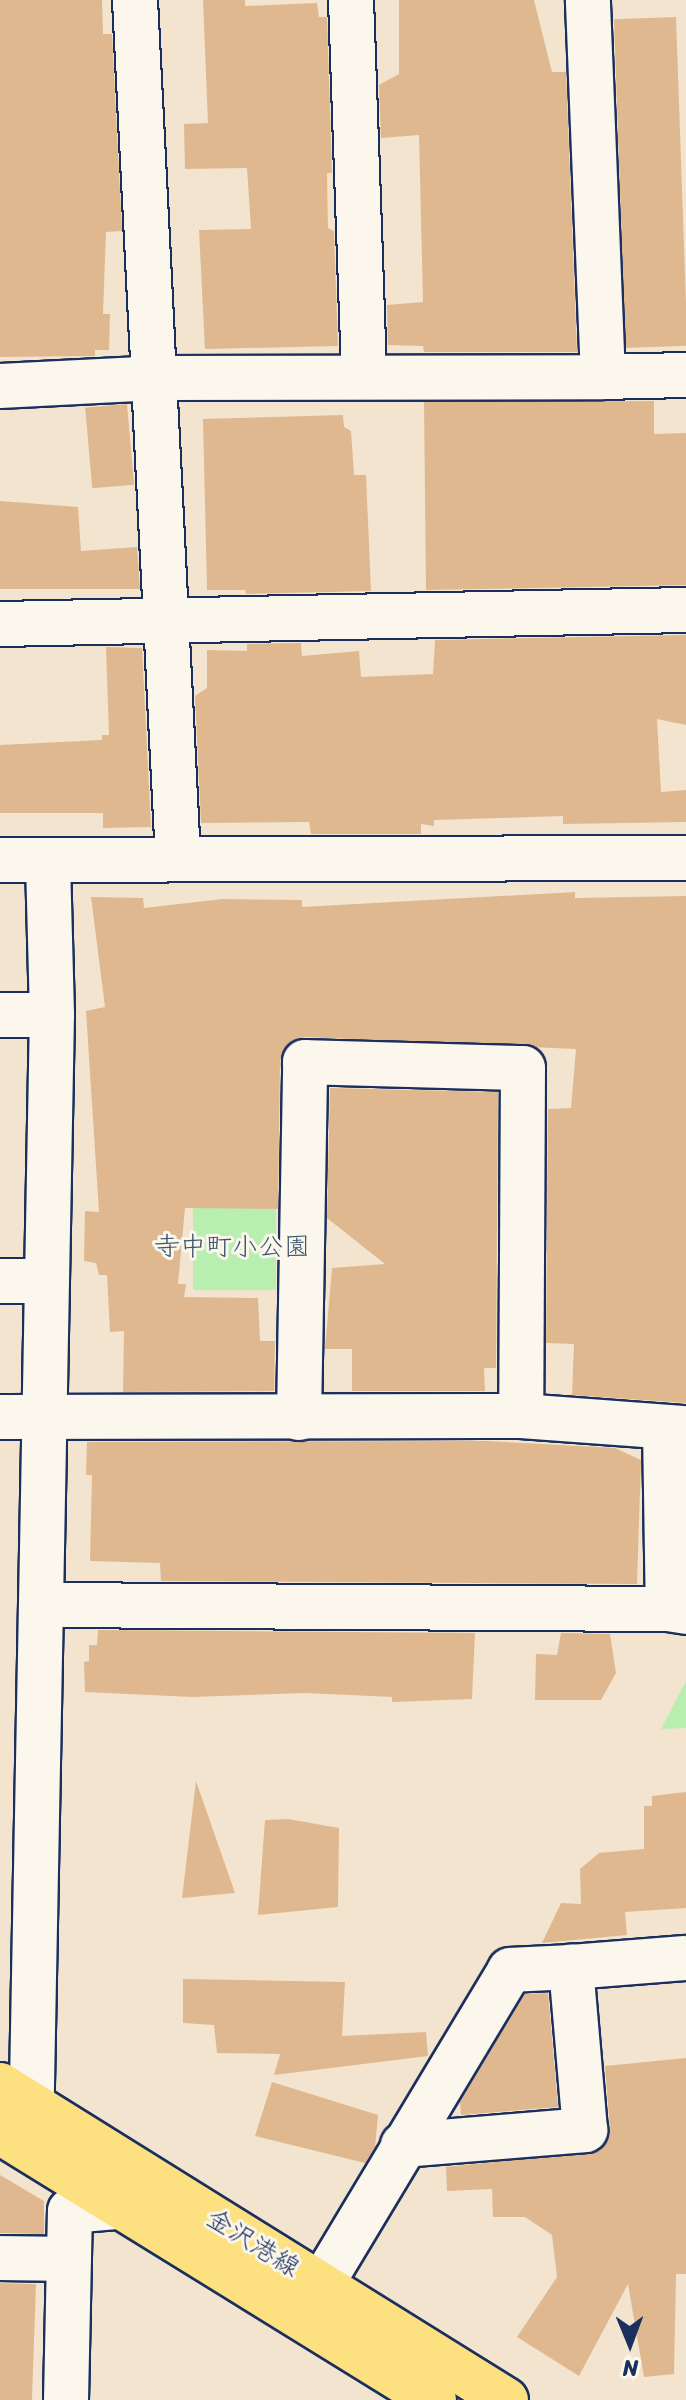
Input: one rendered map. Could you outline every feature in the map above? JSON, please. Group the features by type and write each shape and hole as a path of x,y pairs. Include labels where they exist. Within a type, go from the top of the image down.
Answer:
{"main road":[{"name":"金沢港線","path":"15,2120 130,2192 434,2400"},
{"name":"金沢港線","path":"130,2192 321,2285 506,2400"}],"street":[{"path":"135,0 178,858"},
{"path":"351,0 364,376"},
{"path":"588,0 603,377"},
{"path":"0,386 156,378 686,375"},
{"path":"0,624 686,610"},
{"path":"0,860 686,858"},
{"path":"15,2120 42,1605 52,1015 48,861"},
{"path":"0,1015 52,1015"},
{"path":"299,1418 305,1062 523,1068 521,1416"},
{"path":"0,1281 47,1281"},
{"path":"0,1417 521,1416 676,1428 677,1611 42,1605"},
{"path":"321,2285 510,1970 686,1958"},
{"path":"403,2145 585,2130 571,1967"},
{"path":"66,2400 70,2211 130,2192"},
{"path":"0,2258 69,2259"}],"green space":[{"name":"寺中町小公園","path":"193,1204 276,1204 276,1290 193,1290"},
{"path":"686,1681 686,1728 661,1729"}],"building":[{"path":"0,0 102,0 103,34 112,34 122,231 106,232 103,314 110,314 109,350 95,350 95,356 0,357"},
{"path":"203,0 245,0 245,6 317,3 319,17 327,17 332,173 327,173 328,228 334,231 338,346 205,349 199,230 251,229 247,168 185,169 184,124 208,123"},
{"path":"399,0 534,0 552,72 566,72 577,352 424,352 423,346 388,345 387,305 423,302 419,135 381,138 379,85 399,74"},
{"path":"676,17 686,346 626,348 614,19"},
{"path":"654,401 654,434 686,433 686,585 426,590 424,402"},
{"path":"127,404 134,485 92,488 85,408"},
{"path":"343,415 344,427 351,431 354,475 366,475 371,591 246,594 245,590 207,590 203,419"},
{"path":"0,501 78,507 81,551 137,547 140,589 0,589"},
{"path":"686,635 686,725 657,719 661,792 686,790 686,822 563,824 563,816 434,820 434,826 421,824 421,834 311,834 309,822 201,823 195,696 207,688 207,650 247,651 247,644 301,643 302,656 359,651 361,677 433,674 435,640"},
{"path":"106,647 142,648 151,827 103,828 103,813 0,813 0,745 102,740 102,735 109,735"},
{"path":"575,892 575,898 686,896 686,1403 572,1395 574,1344 546,1343 548,1109 571,1108 576,1049 306,1037 292,1041 280,1061 278,1209 185,1208 178,1284 186,1284 184,1297 258,1298 260,1341 275,1341 274,1391 123,1392 124,1331 110,1332 107,1275 99,1275 96,1263 84,1261 85,1211 99,1212 86,1011 105,1007 91,897 143,898 144,908 223,899 302,900 302,907"},
{"path":"330,1088 498,1092 496,1368 484,1368 485,1391 352,1391 352,1349 325,1349 332,1268 385,1264 327,1218"},
{"path":"486,1441 615,1448 641,1460 637,1584 161,1581 160,1563 90,1561 92,1475 86,1475 87,1442"},
{"path":"98,1630 475,1633 472,1699 392,1702 392,1697 305,1693 192,1697 85,1692 84,1662 89,1661 89,1645 97,1645"},
{"path":"561,1633 610,1634 616,1673 601,1700 535,1700 536,1654 557,1655"},
{"path":"196,1781 235,1893 182,1898"},
{"path":"686,1792 686,1908 625,1912 627,1935 542,1943 561,1903 581,1904 580,1869 599,1853 644,1849 644,1806 652,1806 652,1796"},
{"path":"288,1819 339,1828 338,1907 258,1915 265,1820"},
{"path":"183,1979 345,1982 342,2036 426,2032 428,2056 274,2075 280,2054 217,2053 214,2025 183,2023"},
{"path":"548,1993 558,2107 461,2115 460,2102 525,1994"},
{"path":"686,2058 686,2274 676,2274 674,2374 644,2377 628,2284 579,2376 517,2337 557,2277 552,2235 525,2217 493,2217 492,2189 447,2191 446,2167 599,2151 610,2129 605,2066"},
{"path":"272,2082 378,2115 375,2147 365,2163 255,2136"},
{"path":"0,2175 44,2201 44,2234 0,2233"},
{"path":"0,2283 36,2284 32,2400 0,2400"}]}
